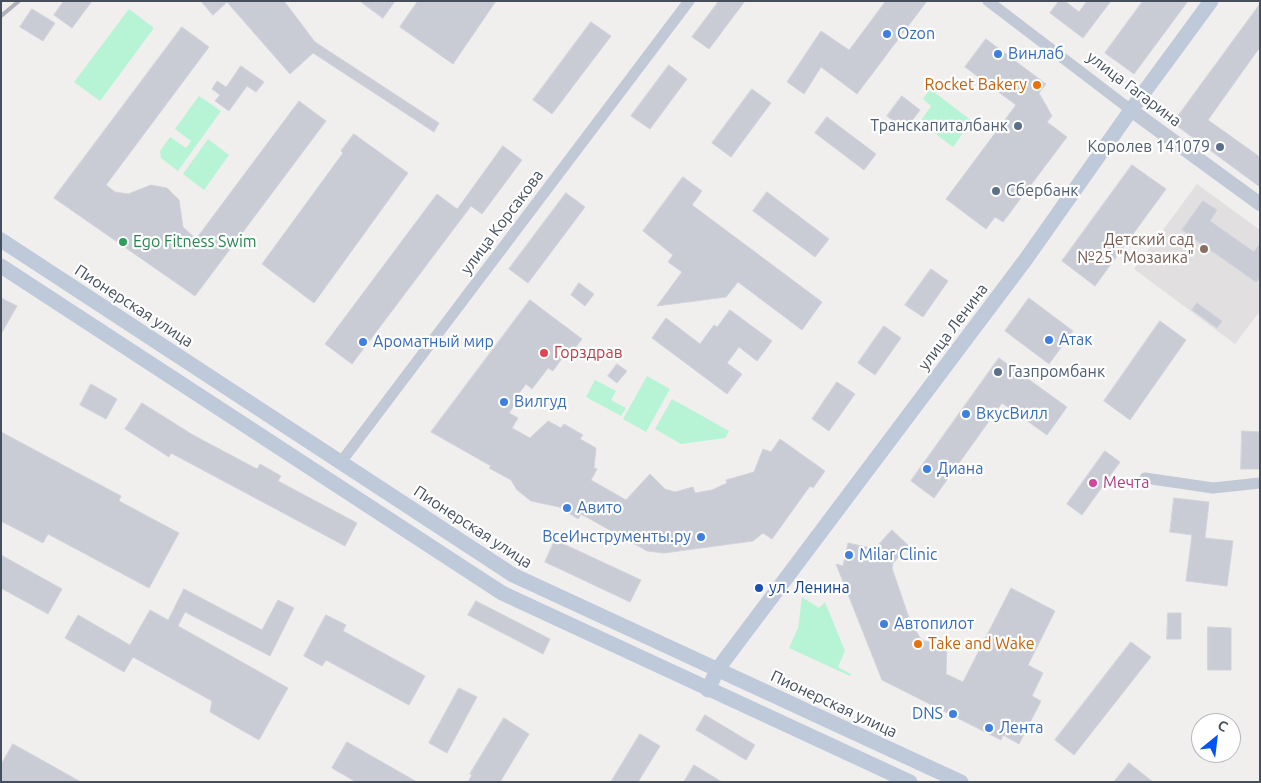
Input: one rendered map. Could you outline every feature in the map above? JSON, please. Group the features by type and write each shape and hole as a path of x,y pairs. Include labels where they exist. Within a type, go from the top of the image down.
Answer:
{"main road":[{"name":"улица Ленина","path":"708,690 717,670 1026,259 1211,1"},
{"name":"Пионерская улица","path":"1,240 513,575 960,782"},
{"path":"1,266 502,593 910,782"}],"street":[{"name":"улица Корсакова","path":"341,462 689,1"},
{"name":"улица Гагарина","path":"988,1 1131,110 1260,204"},
{"path":"1145,478 1213,488 1260,483"}],"shaded area":[{"name":"Детский сад №25 \"Мозаика\"","path":"1197,184 1260,230 1260,311 1235,344 1134,269"}],"green space":[{"path":"129,9 154,28 100,101 74,82"},
{"path":"930,89 972,121 953,147 920,122 931,106 923,99"},
{"path":"199,96 221,111 178,171 161,158 160,151 170,137 186,148 191,141 175,129"},
{"path":"208,139 229,155 204,190 183,174"},
{"path":"647,376 670,389 646,432 623,419"},
{"path":"595,380 616,391 611,400 626,408 621,416 586,397"},
{"path":"672,399 729,431 725,438 681,444 655,429"},
{"path":"802,597 819,608 825,602 845,651 838,667 851,674 850,676 789,648 798,628"}],"building":[{"path":"64,1 92,1 72,28 54,15"},
{"path":"201,1 284,1 315,42 439,123 434,132 313,53 290,74 227,2 213,15"},
{"path":"360,1 395,1 383,18"},
{"path":"418,1 496,1 453,64 400,27"},
{"path":"719,1 745,1 709,49 692,37"},
{"path":"886,1 927,1 857,94 821,67 804,94 787,82 821,31 849,50"},
{"path":"1059,1 1065,1 1079,12 1087,1 1111,1 1083,38 1050,13"},
{"path":"1143,1 1188,1 1134,74 1105,53"},
{"path":"1260,4 1260,47 1208,120 1260,157 1260,187 1173,123"},
{"path":"32,9 55,23 43,41 20,27"},
{"path":"591,22 611,36 552,114 533,100"},
{"path":"182,27 209,47 106,185 115,192 128,194 151,185 167,188 179,200 183,227 196,239 299,101 326,121 195,296 54,198"},
{"path":"986,39 1046,84 1039,93 1052,116 1047,122 1067,137 1003,222 995,217 986,229 946,199 1016,105 965,67"},
{"path":"669,65 687,79 650,129 631,116"},
{"path":"241,66 264,82 256,92 247,86 229,111 215,101 220,95 212,89 217,81 226,87"},
{"path":"752,89 771,103 731,157 712,143"},
{"path":"902,96 920,110 905,130 887,116"},
{"path":"827,117 876,154 864,170 815,133"},
{"path":"354,134 408,173 314,303 262,264 343,153 341,151"},
{"path":"503,146 522,160 482,214 471,206 352,364 325,344 437,194 457,209"},
{"path":"1132,165 1166,189 1095,286 1062,261"},
{"path":"683,177 702,191 692,205 822,302 802,330 738,282 726,297 657,306 682,272 668,262 673,255 643,231"},
{"path":"767,192 829,239 815,257 753,211"},
{"path":"566,193 585,207 528,283 509,269"},
{"path":"1203,201 1217,210 1210,221 1254,252 1260,243 1260,277 1256,282 1182,230"},
{"path":"931,269 948,281 923,317 905,305"},
{"path":"579,283 594,294 585,306 571,295"},
{"path":"1,298 17,306 1,334"},
{"path":"1029,298 1073,331 1049,364 1005,331"},
{"path":"530,300 582,339 566,360 563,357 553,371 548,368 532,389 526,384 512,402 515,404 509,413 518,418 512,428 530,438 548,421 561,428 564,424 583,435 580,439 596,448 594,468 597,469 591,480 626,500 650,474 665,489 675,492 693,487 695,493 712,490 727,483 726,480 754,472 763,449 771,452 780,439 825,471 813,488 810,486 772,539 763,533 753,541 664,553 647,551 581,514 578,519 559,507 531,501 517,490 511,480 489,468 491,466 431,432"},
{"path":"1197,303 1222,321 1217,328 1192,310"},
{"path":"730,310 772,341 757,361 739,347 727,363 742,374 727,394 652,338 666,318 700,344 714,325 717,327"},
{"path":"1160,321 1186,340 1130,420 1104,401"},
{"path":"884,326 901,338 875,375 858,363"},
{"path":"999,358 1067,407 1047,435 1002,403 934,498 911,481"},
{"path":"617,364 627,371 617,383 608,376"},
{"path":"837,382 855,394 829,431 812,419"},
{"path":"91,384 117,399 106,419 80,405"},
{"path":"142,403 193,435 257,469 260,464 281,476 278,481 357,523 345,546 171,453 169,457 125,429"},
{"path":"1242,431 1260,432 1260,469 1241,469"},
{"path":"1,432 121,496 119,501 179,533 149,588 48,534 43,543 1,521"},
{"name":"Мечта","path":"1105,451 1120,462 1082,515 1067,504"},
{"path":"1174,498 1209,502 1205,538 1233,541 1227,586 1186,581 1192,535 1170,532"},
{"path":"892,530 909,546 893,563 892,568 909,618 920,638 924,641 947,642 946,674 963,682 1011,588 1055,611 1028,665 1043,673 1032,696 1041,701 1019,744 1003,735 1001,740 882,680 836,564 843,566 848,543 871,548 876,547"},
{"path":"555,540 641,580 630,602 545,562"},
{"path":"1,555 62,589 48,614 1,588"},
{"path":"184,589 262,630 278,600 294,608 270,656 185,612 178,626 288,688 259,740 210,712 212,701 133,657 124,672 65,638 78,615 130,645 150,610 168,620"},
{"path":"476,601 550,639 543,654 468,615"},
{"path":"1168,613 1181,613 1181,639 1167,639"},
{"path":"326,615 346,625 343,631 425,676 409,705 326,660 322,666 304,656"},
{"path":"1208,627 1231,628 1231,670 1208,670"},
{"path":"1131,642 1151,657 1074,755 1055,740"},
{"path":"459,688 477,697 447,753 429,743"},
{"path":"705,715 755,745 746,760 696,730"},
{"path":"504,718 529,734 500,782 468,782 472,775 470,774"},
{"path":"640,734 660,746 638,782 611,782"},
{"path":"347,742 417,782 356,782 332,768"},
{"path":"13,744 81,782 1,782 1,765"},
{"path":"1129,763 1153,782 1114,782"},
{"path":"694,765 722,782 684,782"}],"railway":[{"path":"1,16 19,1"}],"place":[{"name":"Ozon","path":"887,34"},
{"name":"Винлаб","path":"998,54"},
{"name":"Rocket Bakery","path":"1037,85"},
{"name":"Транскапиталбанк","path":"1018,126"},
{"name":"Королев 141079","path":"1220,147"},
{"name":"Сбербанк","path":"996,191"},
{"name":"Ego Fitness Swim","path":"123,242"},
{"name":"Детский сад №25 \"Мозаика\"","path":"1204,249"},
{"name":"Атак","path":"1049,340"},
{"name":"Ароматный мир","path":"363,342"},
{"name":"Горздрав","path":"544,353"},
{"name":"Газпромбанк","path":"998,372"},
{"name":"Вилгуд","path":"504,402"},
{"name":"ВкусВилл","path":"966,414"},
{"name":"Диана","path":"927,469"},
{"name":"Мечта","path":"1093,483"},
{"name":"Авито","path":"567,508"},
{"name":"ВсеИнструменты.ру","path":"701,537"},
{"name":"Milar Clinic","path":"849,555"},
{"name":"ул. Ленина","path":"759,588"},
{"name":"Автопилот","path":"884,624"},
{"name":"Take and Wake","path":"918,644"},
{"name":"DNS","path":"953,714"},
{"name":"Лента","path":"989,728"}]}
